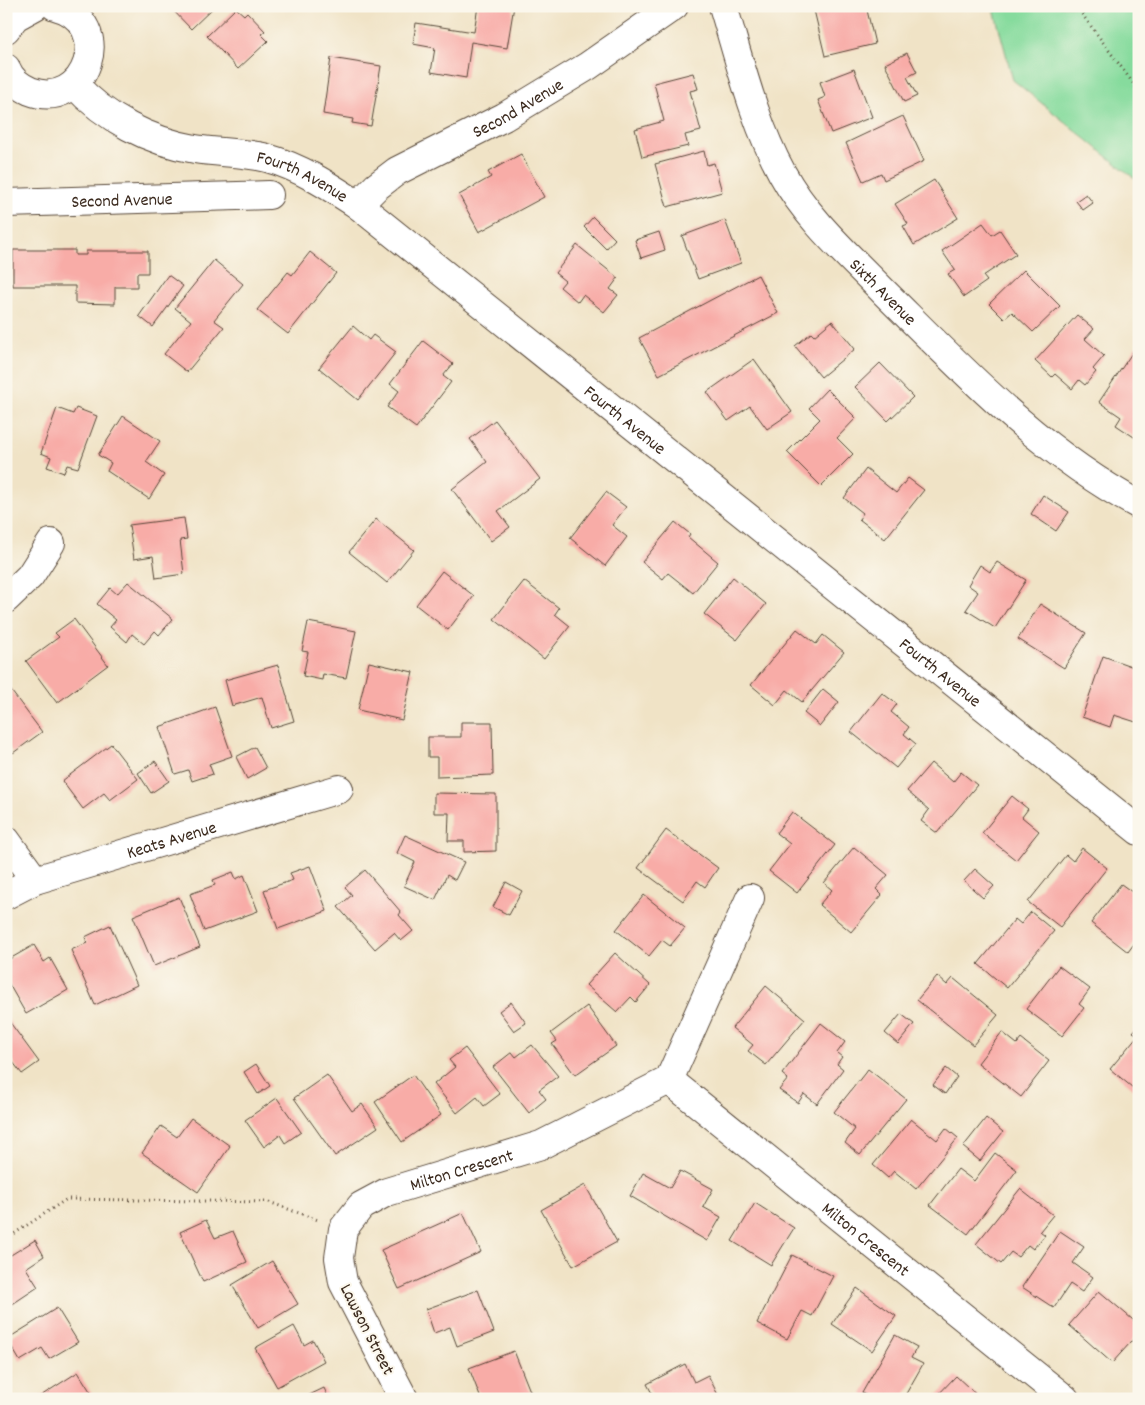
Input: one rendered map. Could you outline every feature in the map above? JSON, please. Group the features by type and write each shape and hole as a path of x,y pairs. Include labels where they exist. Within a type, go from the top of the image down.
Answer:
{"street":[{"name":"Second Avenue","path":"358,205 396,171 504,117 588,66 674,6"},
{"name":"Sixth Avenue","path":"723,6 766,139 782,174 808,212 860,268 995,400 1053,450 1093,479 1139,505"},
{"path":"7,74 22,87 48,94 62,91 74,84 88,63 90,51 89,38 84,26 71,10"},
{"name":"Fourth Avenue","path":"74,84 87,99 106,113 141,132 174,144 266,158 292,166 321,181 358,205 1139,831"},
{"name":"Second Avenue","path":"6,203 269,195"},
{"path":"6,599 30,576 51,543"},
{"name":"Keats Avenue","path":"6,894 35,880 339,789"},
{"path":"6,840 35,880"},
{"path":"669,1080 750,898"},
{"name":"Milton Crescent","path":"343,1229 361,1206 387,1192 541,1145 669,1080 1065,1399"},
{"name":"Lawson Street","path":"343,1229 339,1258 343,1282 404,1399"}],"path":[{"path":"1076,6 1139,91"},
{"path":"6,1239 67,1199 269,1202 343,1229"}],"green space":[{"path":"993,6 1139,6 1139,182 1013,80"}],"building":[{"path":"169,6 215,6 191,29"},
{"path":"478,6 514,6 507,48 471,42 466,78 431,72 435,48 413,44 416,23 474,32"},
{"path":"828,6 866,6 875,44 825,56 814,10"},
{"path":"236,8 244,15 247,12 265,31 261,34 268,41 238,69 207,36"},
{"path":"907,53 917,72 907,77 917,96 904,102 885,64"},
{"path":"331,58 381,66 371,126 352,123 353,119 323,114"},
{"path":"854,69 872,117 831,133 818,100 825,97 820,82"},
{"path":"693,73 698,89 690,91 701,131 685,135 688,146 642,157 635,129 664,121 654,83"},
{"path":"903,116 924,161 884,180 881,173 863,181 846,143"},
{"path":"704,151 707,165 714,163 722,192 667,207 655,164"},
{"path":"521,154 544,197 479,232 459,195 491,177 488,172"},
{"path":"934,180 958,218 914,245 903,226 908,224 895,204"},
{"path":"1086,194 1093,203 1083,210 1076,201"},
{"path":"593,217 615,239 606,249 584,227"},
{"path":"725,220 741,263 698,279 682,236"},
{"path":"983,223 992,235 1000,230 1016,254 983,276 987,281 964,297 948,274 955,270 942,251"},
{"path":"659,232 665,250 641,258 635,240"},
{"path":"577,245 618,278 610,289 618,295 604,312 583,295 578,302 560,287 565,281 555,273"},
{"path":"13,250 75,250 75,255 86,255 86,251 148,251 148,273 137,273 137,287 115,287 115,304 75,303 75,286 13,286"},
{"path":"310,252 336,273 288,334 257,310 288,272 292,275"},
{"path":"214,260 243,284 214,320 224,327 187,372 164,354 191,321 175,308"},
{"path":"1024,270 1060,306 1033,332 1012,312 1004,319 989,304"},
{"path":"168,275 183,286 153,327 139,316"},
{"path":"758,275 778,313 659,375 639,338"},
{"path":"1077,315 1094,329 1085,339 1104,356 1093,369 1096,372 1085,385 1079,380 1072,389 1055,374 1052,377 1035,361"},
{"path":"832,321 855,349 821,377 795,346 811,333 814,336"},
{"path":"353,326 369,340 373,335 396,352 358,400 319,368"},
{"path":"423,341 453,364 443,376 451,382 416,428 387,407 399,391 390,384"},
{"path":"1136,347 1139,348 1137,439 1116,425 1121,417 1099,402"},
{"path":"754,359 792,412 767,429 750,406 728,421 707,392"},
{"path":"880,363 913,397 888,421 855,387"},
{"path":"827,389 856,418 837,438 853,454 821,486 787,452 820,419 809,408"},
{"path":"57,408 73,414 76,408 97,416 78,468 67,465 64,473 47,467 51,457 41,453"},
{"path":"123,416 160,441 146,462 164,475 149,499 107,471 111,463 98,455"},
{"path":"495,420 540,479 498,511 510,527 491,541 452,489 487,462 470,439"},
{"path":"866,469 896,493 908,478 924,490 885,539 859,519 863,513 844,498"},
{"path":"606,492 626,507 612,525 627,537 605,566 570,538"},
{"path":"1043,495 1069,512 1056,531 1031,514"},
{"path":"184,518 187,539 180,540 184,574 156,578 153,556 134,559 129,525"},
{"path":"376,519 414,550 387,583 349,552"},
{"path":"675,522 690,534 688,537 718,562 693,593 668,573 663,579 642,562"},
{"path":"997,562 1026,580 995,628 966,610 978,592 968,585 980,565 990,572"},
{"path":"442,571 474,596 448,630 416,605"},
{"path":"733,577 766,604 737,640 704,614"},
{"path":"524,581 559,608 555,614 570,626 544,659 494,619"},
{"path":"128,582 173,619 159,635 155,631 144,644 132,634 127,642 110,627 116,620 97,604 110,588 117,594"},
{"path":"1040,604 1086,633 1064,668 1018,639"},
{"path":"74,619 108,665 57,703 26,661 59,637 55,633"},
{"path":"308,622 356,631 346,678 323,674 322,680 303,676 308,652 302,651"},
{"path":"797,629 816,644 823,635 844,652 802,702 787,690 775,705 751,685"},
{"path":"1103,656 1139,669 1139,723 1114,715 1110,727 1082,717"},
{"path":"369,662 413,672 402,720 358,710"},
{"path":"278,665 294,721 271,728 262,697 232,706 225,680"},
{"path":"6,684 42,732 13,753 6,744"},
{"path":"823,689 839,702 820,726 804,713"},
{"path":"882,693 897,704 891,712 909,727 904,734 916,744 896,768 851,732"},
{"path":"215,707 232,756 209,764 213,774 192,781 188,770 175,774 159,727"},
{"path":"461,722 492,722 493,775 437,777 437,757 428,757 428,737 461,737"},
{"path":"111,744 138,779 110,800 104,793 83,809 62,781"},
{"path":"255,747 266,768 247,779 236,757"},
{"path":"155,761 169,781 151,793 138,773"},
{"path":"931,763 953,782 961,772 977,785 937,833 921,821 929,810 907,791"},
{"path":"434,793 496,794 496,851 464,852 464,841 448,841 449,813 434,813"},
{"path":"1012,796 1028,809 1022,817 1039,831 1016,860 982,833"},
{"path":"792,812 835,845 797,893 769,871 790,844 776,833"},
{"path":"666,830 718,868 705,887 697,881 683,901 638,868"},
{"path":"405,835 464,862 455,880 447,875 435,900 404,886 415,862 397,853"},
{"path":"854,847 888,875 876,889 882,895 851,932 819,905 832,890 824,883"},
{"path":"1082,848 1107,868 1060,927 1028,902 1066,855 1073,861"},
{"path":"310,866 327,911 278,929 264,890 293,880 290,873"},
{"path":"975,869 994,886 983,898 964,881"},
{"path":"365,870 401,912 399,915 413,931 401,941 394,933 375,949 338,907 352,895 345,887"},
{"path":"233,872 236,879 244,875 258,911 204,931 190,894 215,885 213,880"},
{"path":"506,882 522,891 509,915 493,907"},
{"path":"1121,884 1139,897 1133,905 1139,909 1139,937 1128,952 1091,923"},
{"path":"644,895 685,928 670,946 662,940 649,956 616,930"},
{"path":"179,897 200,947 154,966 133,916"},
{"path":"1031,912 1054,931 1007,988 978,964 1015,919 1021,924"},
{"path":"110,925 137,985 95,1005 71,950 87,943 85,937"},
{"path":"34,945 44,962 50,958 68,990 26,1014 6,979 6,961"},
{"path":"615,953 650,985 636,1002 631,997 617,1012 586,985"},
{"path":"1059,966 1090,989 1079,1004 1084,1008 1062,1036 1026,1009"},
{"path":"937,976 947,985 953,978 998,1015 973,1045 917,1000"},
{"path":"766,986 805,1019 766,1065 748,1051 753,1045 732,1028"},
{"path":"511,1002 526,1023 514,1031 499,1011"},
{"path":"587,1006 616,1046 575,1075 552,1044 557,1041 551,1033"},
{"path":"901,1014 914,1024 898,1044 885,1033"},
{"path":"6,1017 39,1062 22,1074 6,1053"},
{"path":"821,1023 845,1042 837,1053 842,1057 837,1064 843,1069 817,1104 804,1094 798,1103 779,1090 788,1079 782,1074"},
{"path":"1139,1025 1138,1092 1110,1069 1138,1035 1133,1032"},
{"path":"1002,1032 1017,1044 1021,1039 1049,1061 1021,1097 978,1063"},
{"path":"532,1045 558,1076 539,1090 546,1099 529,1113 493,1067 512,1052 516,1057"},
{"path":"465,1048 500,1094 484,1106 477,1097 457,1113 434,1084 455,1067 449,1060"},
{"path":"256,1064 270,1086 258,1094 244,1072"},
{"path":"946,1068 957,1077 945,1094 933,1085"},
{"path":"868,1069 906,1099 860,1155 845,1143 855,1129 834,1112"},
{"path":"327,1075 352,1111 362,1104 378,1127 335,1156 294,1098"},
{"path":"413,1075 441,1115 402,1142 375,1102"},
{"path":"277,1098 301,1132 285,1143 280,1135 264,1147 245,1120"},
{"path":"191,1118 230,1146 198,1192 142,1153 161,1126 177,1137"},
{"path":"986,1118 1003,1132 980,1161 963,1147"},
{"path":"911,1119 937,1140 946,1128 958,1138 916,1189 894,1171 888,1178 873,1165"},
{"path":"995,1153 1017,1170 968,1234 930,1205 958,1169 974,1181"},
{"path":"680,1171 713,1189 703,1207 721,1217 707,1241 630,1196 643,1173 670,1188"},
{"path":"585,1185 617,1242 573,1266 541,1210"},
{"path":"1020,1189 1053,1215 1040,1231 1045,1235 1033,1249 1028,1245 1018,1257 1011,1252 1001,1264 976,1244"},
{"path":"755,1203 794,1228 771,1265 732,1241"},
{"path":"463,1213 481,1252 399,1289 381,1250"},
{"path":"206,1220 215,1238 233,1231 247,1262 203,1282 180,1232"},
{"path":"1060,1231 1084,1247 1073,1263 1093,1277 1082,1292 1070,1284 1054,1308 1022,1287"},
{"path":"35,1240 44,1256 26,1268 38,1287 8,1307 6,1258"},
{"path":"792,1255 833,1276 812,1316 802,1311 787,1339 757,1323"},
{"path":"272,1261 298,1304 258,1328 232,1285"},
{"path":"857,1288 896,1316 872,1351 832,1324"},
{"path":"478,1290 494,1332 457,1346 450,1327 434,1333 426,1309"},
{"path":"1099,1291 1139,1325 1139,1333 1112,1363 1069,1325"},
{"path":"57,1308 78,1342 49,1359 42,1348 20,1361 7,1339"},
{"path":"294,1326 304,1345 313,1340 324,1361 277,1387 255,1348"},
{"path":"895,1335 917,1347 911,1358 923,1364 903,1399 872,1399 862,1393"},
{"path":"514,1351 532,1396 524,1399 481,1399 469,1368"},
{"path":"685,1364 694,1382 708,1375 720,1399 655,1399 647,1384"},
{"path":"78,1372 95,1399 36,1399"},
{"path":"956,1376 981,1399 934,1399"},
{"path":"324,1388 329,1399 301,1399"}]}
